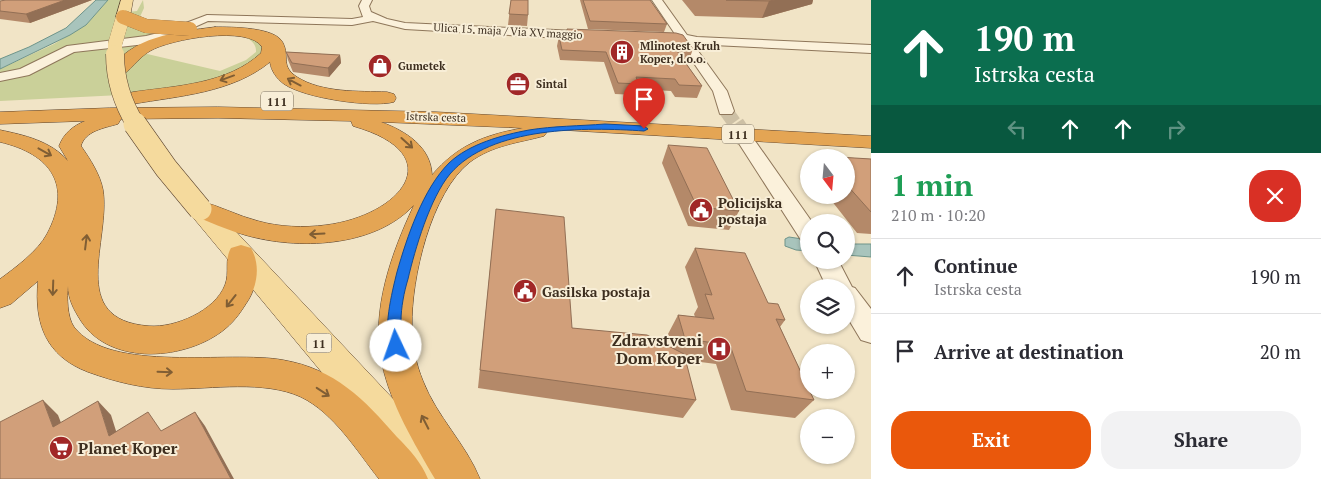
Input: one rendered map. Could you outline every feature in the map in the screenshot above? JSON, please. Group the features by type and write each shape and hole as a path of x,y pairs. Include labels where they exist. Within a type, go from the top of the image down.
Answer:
{"highway":[{"path":"108,103 182,91 222,80 257,64 269,54 268,42 263,38 245,33 146,26 125,10"},
{"path":"116,72 131,56 146,47 188,30 235,29 268,36 276,43 278,65 282,74 290,80 312,89 360,96 404,98"},
{"name":"Istrska cesta","path":"0,107 258,100 439,103 871,129"},
{"path":"180,112 102,121 82,130 71,142 70,146 84,171 91,190 91,206 82,284 87,303 98,320 124,336 143,340 162,340 182,335 201,327 218,316 233,299 240,288 242,272 241,255"},
{"name":"Istrska cesta","path":"0,118 180,112 312,113 605,126 871,142"},
{"path":"200,209 254,229 280,234 326,234 377,219 400,205 412,192 419,179 421,166 416,152 405,140 386,130 364,123 312,113"},
{"path":"459,479 431,434 412,396 402,371 396,346 394,319 400,282 414,238 429,202 444,175 466,155 504,138 529,132 605,126"},
{"path":"0,136 16,139 52,156 64,171 69,184 71,199 66,223 59,240 52,284 53,315 62,335 78,351 106,365 144,371 268,373 313,385 337,401 407,479"},
{"path":"0,296 33,269 59,240"}],"main road":[{"path":"125,10 137,0"},
{"name":"11","path":"125,10 116,45 116,72 130,114 154,152 200,209 397,432 449,479"},
{"name":"11","path":"397,432 429,479"}],"street":[{"path":"367,0 364,11 373,18"},
{"path":"657,0 720,91 726,111"},
{"name":"Ulica 15. maja / Via XV maggio","path":"0,77 24,72 71,49 146,40 188,30 200,19 214,17 352,22 373,18 413,26 612,36"},
{"path":"639,38 871,49"},
{"path":"746,142 800,222"},
{"path":"855,307 871,332"}],"green space":[{"path":"108,0 121,0 119,13 137,11 143,0 144,8 139,19 190,29 238,33 264,43 264,53 242,69 190,87 141,94 0,101 0,69 54,44 86,25","holes":["213,34 246,38 252,41 256,52 246,60 220,71 143,53 175,39"]}],"water":[{"path":"96,0 108,0 86,25 70,35 0,69 0,59 66,28"},
{"path":"789,237 800,239 800,250 785,246 785,239"},
{"path":"855,244 871,244 871,257 855,256"}],"building":[{"path":"65,0 26,14 0,11 0,1"},
{"path":"511,0 528,0 528,15 509,14"},
{"path":"583,0 650,0 667,24 590,21"},
{"path":"726,0 775,0 769,1"},
{"path":"567,29 676,33 683,35 693,49 677,48 677,51 702,86 679,85 675,79 636,77 639,84 618,83 606,52 562,50 559,36 568,36"},
{"path":"286,52 340,55 328,68 292,63"},
{"path":"668,145 707,148 739,211 697,207"},
{"path":"855,158 871,159 871,212 855,194"},
{"name":"Gasilska postaja","path":"496,209 564,217 572,328 647,335 684,354 696,400 480,370"},
{"path":"695,248 745,253 768,303 778,304 785,320 776,319 800,370 800,398 746,391 730,345 685,339 678,315 714,319 705,294 712,295"},
{"name":"Planet Koper","path":"43,400 53,427 98,401 109,436 148,412 161,431 195,412 231,479 0,479 0,422"}],"tunnel":[{"path":"726,111 736,125"},
{"path":"735,124 747,142"}],"place":[{"name":"Mlinotest Kruh Koper, d.o.o.","path":"622,52"},
{"name":"Gumetek","path":"380,66"},
{"name":"Sintal","path":"518,84"},
{"name":"Policijska postaja","path":"701,210"},
{"name":"Gasilska postaja","path":"525,291"},
{"name":"Zdravstveni Dom Koper","path":"719,349"},
{"name":"Planet Koper","path":"61,448"}],"route":[{"path":"396,346 394,319 400,282 410,247 429,202 444,175 454,164 487,144 529,132 605,126 644,129"}]}
